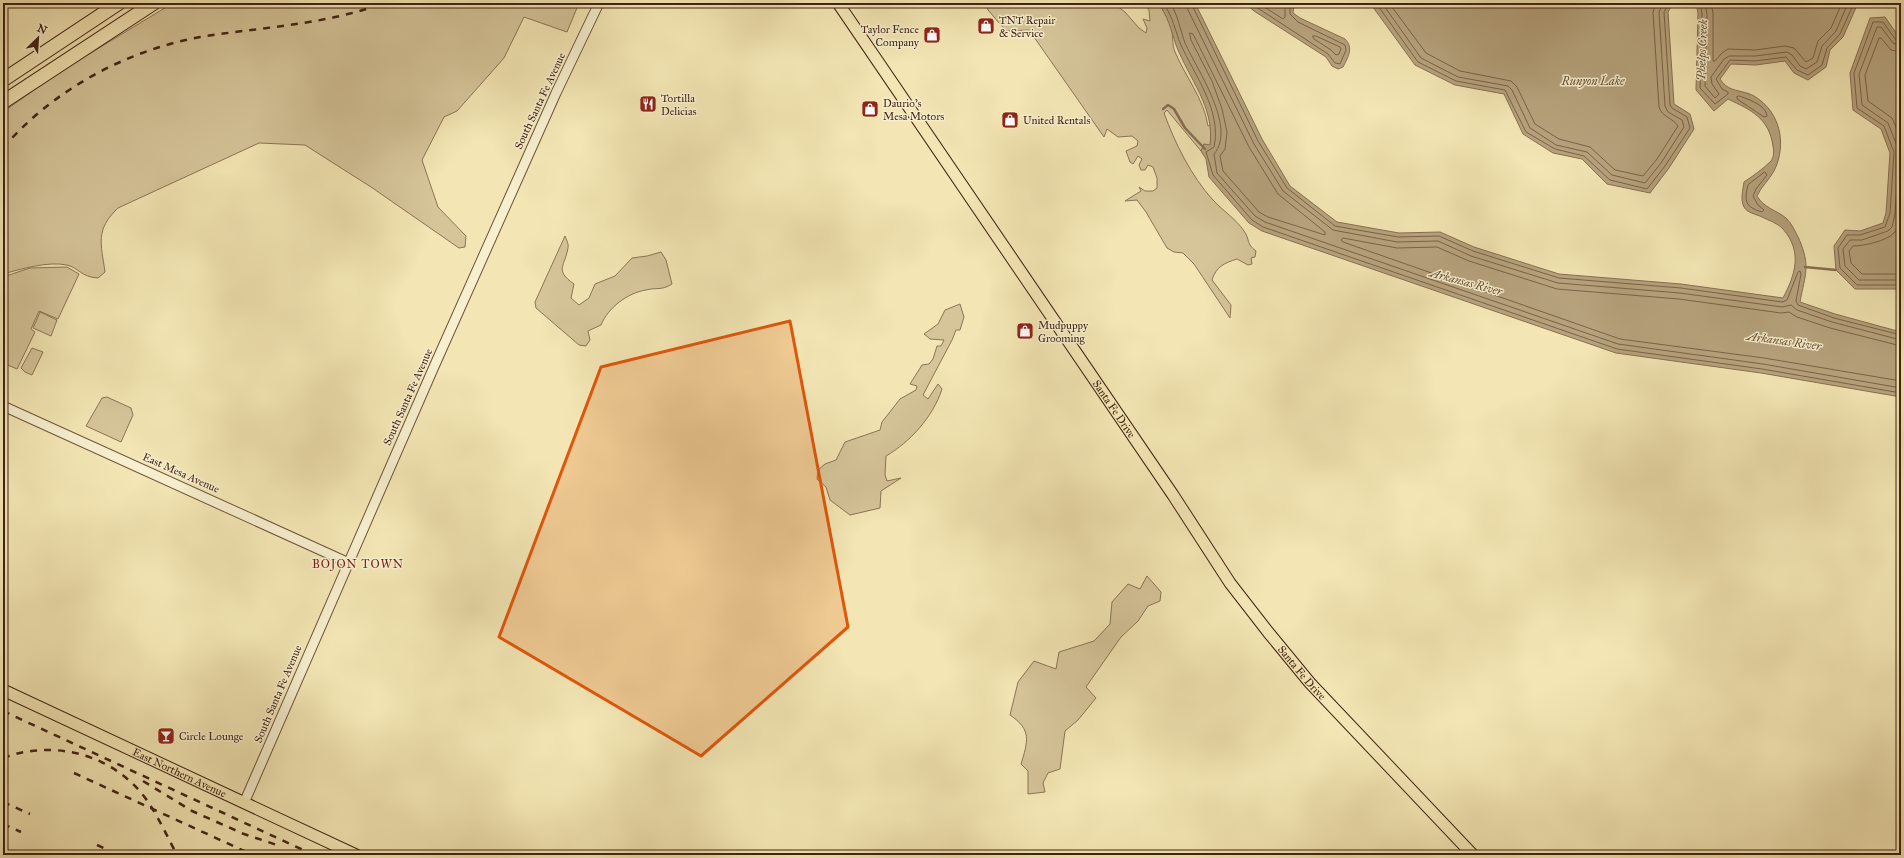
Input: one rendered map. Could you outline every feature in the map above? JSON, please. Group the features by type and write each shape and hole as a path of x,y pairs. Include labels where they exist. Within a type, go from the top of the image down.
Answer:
{"highway":[{"path":"3,80 119,3"},
{"path":"3,102 154,3"}],"main road":[{"name":"Santa Fe Drive","path":"838,3 1173,495 1230,583 1310,683 1473,855"},
{"name":"East Northern Avenue","path":"3,690 356,855"}],"street":[{"name":"South Santa Fe Avenue","path":"244,803 348,563 550,107 599,3"},
{"name":"East Mesa Avenue","path":"3,406 348,563"}],"highlighted area":[{"path":"790,321 848,627 701,756 499,637 601,367"}],"shaded area":[{"path":"173,3 579,3 567,32 524,17 504,58 457,111 444,117 422,160 438,207 466,236 465,247 459,248 371,187 305,145 259,143 118,208 106,223 101,237 105,272 98,278 88,276 71,266 60,264 35,266 3,274 3,112 61,71"},
{"path":"985,3 1113,3 1125,12 1139,28 1146,33 1147,28 1143,19 1150,21 1149,10 1144,3 1158,3 1171,27 1175,52 1203,106 1208,126 1210,125 1212,133 1210,146 1204,144 1201,151 1167,110 1164,113 1168,124 1184,159 1205,191 1241,227 1246,234 1249,244 1256,251 1255,257 1251,258 1252,264 1248,265 1237,259 1228,262 1218,269 1212,280 1231,305 1230,318 1194,264 1183,253 1174,252 1167,248 1146,212 1137,200 1125,201 1141,191 1139,187 1145,191 1153,191 1157,188 1157,178 1153,167 1148,165 1145,170 1141,170 1139,165 1142,159 1138,156 1133,164 1130,162 1126,151 1137,146 1138,141 1132,136 1118,137 1107,129 1104,137 1029,30 1006,31 988,10"},
{"path":"565,236 568,246 562,268 564,275 574,284 571,298 579,305 589,298 595,284 615,276 632,258 661,252 666,260 672,284 662,288 650,289 632,294 625,298 613,307 601,325 588,331 590,340 586,346 579,345 536,308 535,302"},
{"path":"67,267 79,274 58,319 39,311 31,329 35,332 17,369 3,363 3,277 30,268"},
{"path":"960,304 964,317 960,330 956,330 923,395 928,399 938,384 942,389 938,399 927,419 920,428 904,444 886,456 885,475 887,481 901,478 881,491 880,508 850,515 830,500 826,487 817,479 818,470 825,464 836,460 845,442 880,430 882,422 900,399 916,390 917,386 910,384 922,365 929,364 933,359 937,346 941,346 944,340 930,339 924,334 938,324 945,310"},
{"path":"40,312 57,320 51,336 33,328"},
{"path":"32,348 43,352 32,375 25,372 21,368"},
{"path":"107,397 131,408 133,415 121,442 86,426 102,398"},
{"path":"1147,576 1161,592 1160,601 1148,606 1138,621 1121,637 1086,687 1096,698 1078,720 1065,731 1060,769 1048,773 1043,783 1045,792 1028,794 1028,771 1021,764 1026,742 1025,731 1017,720 1010,715 1018,682 1034,661 1056,669 1059,652 1094,641 1110,624 1112,602 1128,584 1140,589"}],"water":[{"path":"1158,3 1195,3 1262,139 1290,186 1337,222 1399,233 1440,232 1474,247 1559,274 1681,284 1783,298 1794,272 1795,255 1793,246 1781,227 1747,211 1742,201 1744,182 1761,170 1772,159 1774,150 1771,136 1768,128 1758,116 1751,111 1728,99 1714,111 1696,90 1698,13 1696,3 1858,3 1843,37 1830,50 1826,67 1808,80 1794,73 1785,61 1756,65 1731,64 1720,79 1727,87 1731,89 1754,96 1763,103 1776,120 1781,140 1778,161 1774,171 1757,196 1763,203 1786,218 1792,225 1799,239 1806,264 1800,302 1835,314 1901,332 1901,397 1761,373 1616,353 1262,231 1249,223 1209,177 1206,159 1201,151 1204,144 1210,145 1211,131 1209,118 1200,94 1181,58 1167,18"},
{"path":"1245,3 1294,3 1293,13 1300,18 1345,39 1348,42 1350,49 1343,67 1338,69 1332,66 1326,57 1254,11"},
{"name":"Runyon Lake","path":"1370,3 1673,3 1668,12 1674,104 1690,114 1694,129 1669,168 1650,193 1607,184 1582,159 1553,153 1523,134 1504,94 1455,85 1415,65"},
{"path":"1885,17 1901,40 1901,289 1855,289 1836,270 1834,246 1845,230 1860,231 1883,223 1886,213 1890,153 1881,129 1853,110 1850,73 1870,18"}],"waterway":[{"path":"1163,109 1168,105 1174,109 1185,128 1205,149"},
{"path":"1805,267 1836,270"}],"railway":[{"path":"3,148 44,108 68,91 92,76 145,52 172,43 200,37 316,21 384,3"},
{"path":"3,711 314,855"},
{"path":"3,758 22,752 42,750 81,754 100,761 117,771 146,799 177,855"},
{"path":"74,773 253,855"},
{"path":"143,781 192,811 244,834 280,846"},
{"path":"3,802 30,814"},
{"path":"3,824 21,832"},
{"path":"97,845 119,855"},
{"path":"283,852 289,855"}],"place":[{"name":"TNT Repair & Service","path":"986,26"},
{"name":"Taylor Fence Company","path":"932,35"},
{"name":"Tortilla Delicias","path":"648,104"},
{"name":"Daurio's Mesa Motors","path":"870,109"},
{"name":"United Rentals","path":"1010,120"},
{"name":"Mudpuppy Grooming","path":"1025,331"},
{"name":"Circle Lounge","path":"166,736"}],"district":[{"name":"BOJON TOWN","path":"358,564"}],"water label":[{"name":"Phelps Creek","path":"1702,50"},
{"name":"Arkansas River","path":"1466,282"},
{"name":"Arkansas River","path":"1784,341"}]}
